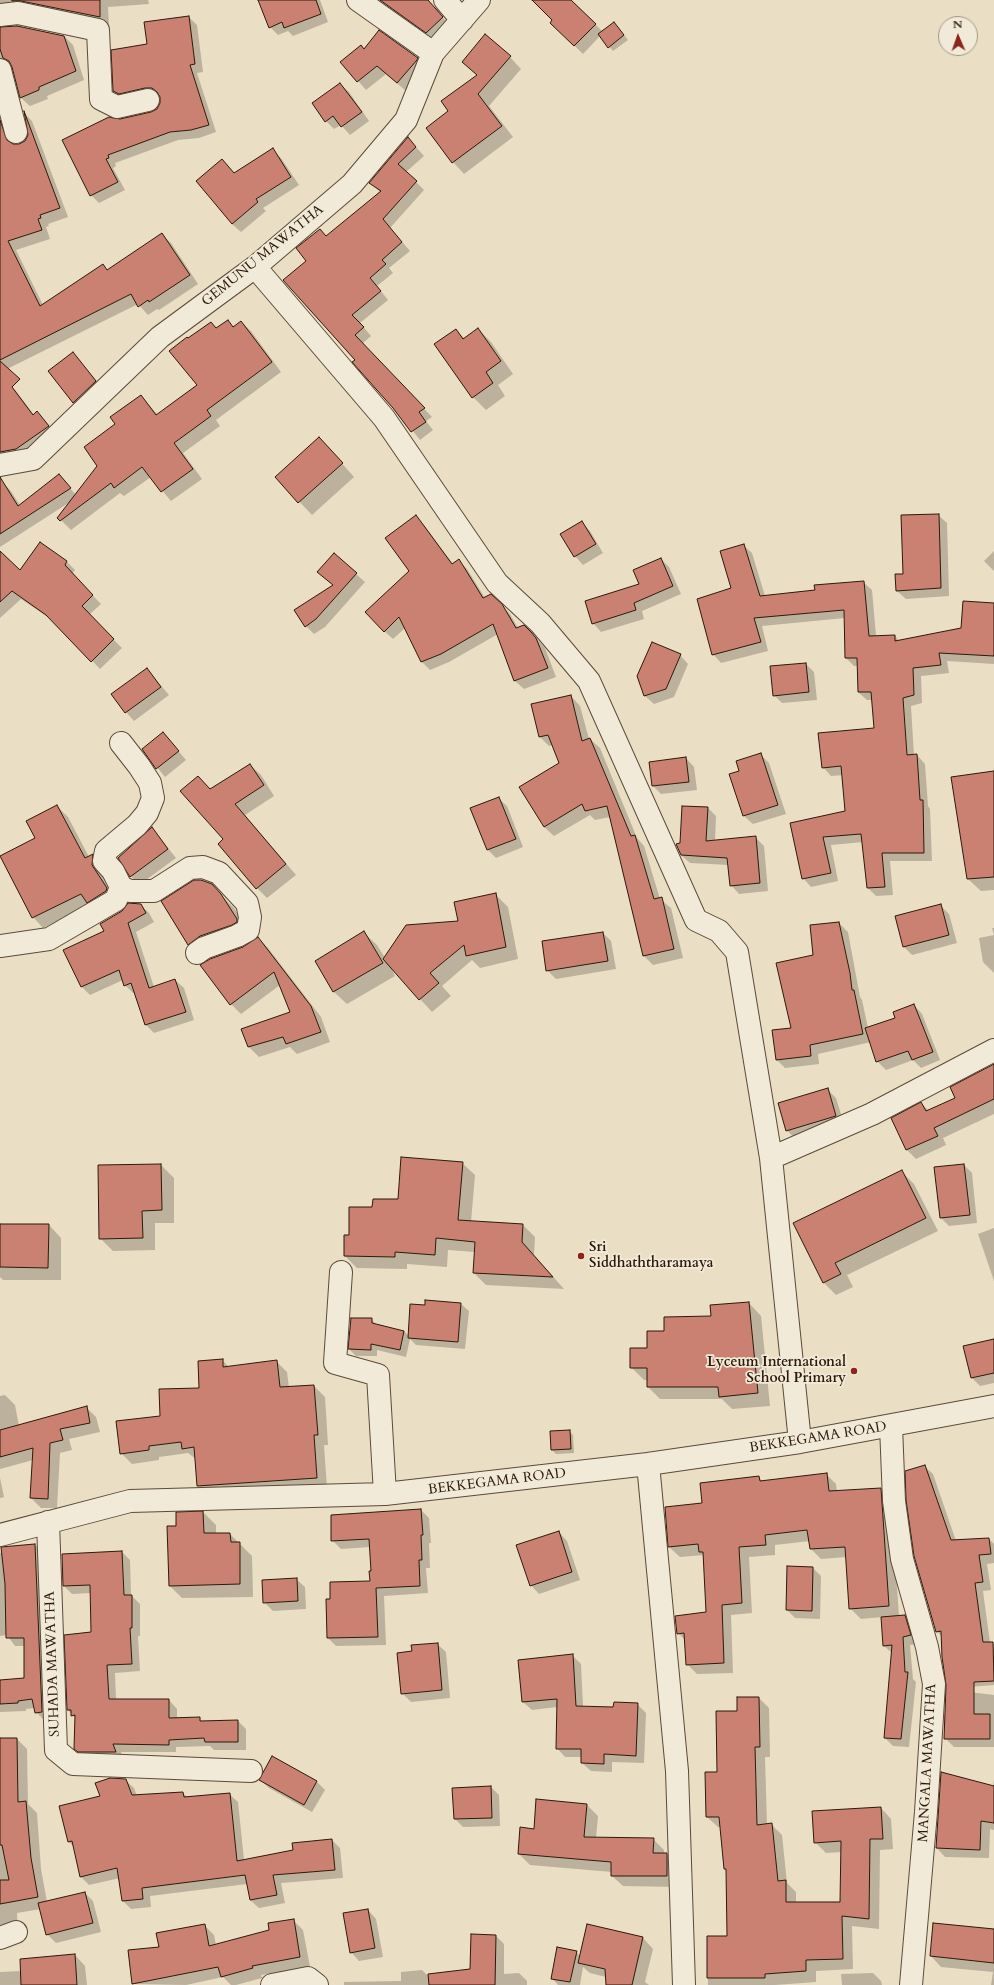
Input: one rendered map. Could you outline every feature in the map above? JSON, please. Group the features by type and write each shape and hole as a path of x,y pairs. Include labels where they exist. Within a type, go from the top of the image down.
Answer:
{"street":[{"path":"0,8 3,0"},
{"path":"358,0 433,53"},
{"path":"445,0 462,20"},
{"name":"GEMUNU MAWATHA","path":"0,465 33,459 160,337 255,267 352,184 406,120 433,53 479,0"},
{"path":"0,15 18,13 98,30 101,99 117,107 148,100"},
{"path":"0,70 16,132"},
{"path":"255,267 384,418 497,583 540,622 589,681 696,920 719,930 737,952 771,1158 800,1442"},
{"path":"121,743 150,782 153,798 147,813 137,825 106,851 104,861 114,871 121,886 130,891 154,891 190,868 203,867 219,873 247,903 250,917 248,930 237,936 204,948 197,953"},
{"path":"0,946 48,939 116,900 121,886"},
{"path":"771,1158 872,1114 994,1050"},
{"path":"342,1272 336,1362 378,1375 385,1494"},
{"name":"BEKKEGAMA ROAD","path":"0,1535 130,1501 385,1494 648,1464 800,1442 994,1406"},
{"name":"MANGALA MAWATHA","path":"890,1426 894,1501 902,1559 925,1640 934,1684 926,1812 911,1985"},
{"path":"648,1464 677,1771 684,1985"},
{"name":"SUHADA MAWATHA","path":"48,1522 56,1750 73,1764 251,1771"},
{"path":"272,1985 308,1978 317,1985"}],"building":[{"path":"100,0 100,17 21,1 12,1"},
{"path":"258,0 316,0 321,14 284,28 282,22 269,28"},
{"path":"380,0 428,0 443,17 426,33"},
{"path":"532,0 571,0 596,24 574,46 550,23 552,20"},
{"path":"189,16 195,64 190,65 209,125 191,130 170,132 108,155 109,158 106,159 118,182 90,196 62,140 109,117 120,119 151,112 157,109 160,103 160,97 152,88 145,88 119,94 113,91 111,50 147,44 144,22"},
{"path":"614,22 624,35 608,48 598,34"},
{"path":"17,26 64,36 76,71 39,87 39,90 20,98 12,67 9,61 3,58 0,49 0,27"},
{"path":"379,30 418,58 397,83 377,66 357,82 340,62 361,45 364,49"},
{"path":"485,34 511,56 478,94 502,126 452,163 426,128 448,111 441,101 477,75 462,62"},
{"path":"340,83 362,112 341,127 333,116 325,122 312,103"},
{"path":"24,111 60,208 40,215 41,218 38,219 42,230 8,241 40,306 103,264 107,270 162,233 190,275 149,302 148,300 138,307 131,294 0,360 0,120 7,140 13,144 19,144 25,141 28,135"},
{"path":"408,137 416,147 398,164 417,181 383,219 402,242 382,260 386,264 370,278 381,291 352,315 364,327 355,335 425,408 419,412 426,422 411,432 393,408 352,362 355,360 283,280 306,261 296,248 320,229 326,236 381,191 369,183"},
{"path":"273,148 291,177 256,199 258,202 232,224 196,181 222,159 234,173"},
{"path":"228,320 233,327 241,321 272,362 207,410 211,416 174,443 193,469 161,492 142,467 114,488 111,483 60,521 57,518 97,466 84,447 115,424 110,417 141,395 156,415 197,385 169,351 187,337 188,338 211,322 216,328"},
{"path":"478,328 501,361 486,372 493,383 472,398 434,344 456,329 463,339"},
{"path":"73,352 96,381 73,403 48,371"},
{"path":"0,361 20,379 12,387 33,415 37,411 49,426 16,449 0,452"},
{"path":"319,437 343,463 298,503 275,477"},
{"path":"59,474 71,488 0,534 0,477 18,506"},
{"path":"939,514 941,588 896,591 895,574 903,574 901,515"},
{"path":"416,515 452,564 459,559 483,598 491,594 502,604 516,628 524,625 531,632 536,638 548,668 514,681 493,624 441,654 421,662 399,617 384,632 365,612 409,571 385,538"},
{"path":"582,521 596,544 574,557 560,534"},
{"path":"40,542 67,561 65,565 93,595 82,606 114,639 91,662 46,615 12,591 0,602 0,551 20,570"},
{"path":"744,544 760,596 815,590 814,585 864,581 869,636 895,635 895,641 961,628 963,601 994,603 994,656 939,653 941,665 913,668 914,695 903,698 907,755 917,754 920,800 923,800 924,853 882,853 885,887 867,888 861,834 823,837 831,873 802,879 790,823 845,811 841,766 822,768 818,733 874,728 871,692 858,692 857,658 845,658 844,610 754,618 761,642 712,655 697,599 731,588 720,551"},
{"path":"334,553 357,573 316,619 305,627 294,610 333,585 317,572"},
{"path":"661,558 673,586 634,603 636,610 592,624 585,601 639,584 633,570"},
{"path":"652,642 681,654 666,689 644,696 637,676"},
{"path":"806,663 809,692 773,696 770,666"},
{"path":"147,668 161,687 125,713 111,694"},
{"path":"571,695 582,741 590,738 631,836 635,835 654,899 662,897 674,949 643,956 607,806 585,811 582,804 544,827 519,787 559,763 548,735 539,737 531,704"},
{"path":"163,732 179,751 156,769 142,749"},
{"path":"761,753 778,805 743,816 729,774 739,771 736,761"},
{"path":"686,757 689,782 652,786 649,762"},
{"path":"250,764 264,785 235,804 286,864 256,889 218,844 223,839 180,791 198,776 210,789"},
{"path":"994,771 994,877 967,879 951,777"},
{"path":"499,797 516,839 487,850 470,808"},
{"path":"57,805 85,858 93,854 92,865 107,888 106,891 87,903 81,894 32,918 0,856 35,838 26,821"},
{"path":"682,806 708,807 706,841 756,836 760,883 730,886 727,858 681,855 676,844 680,843"},
{"path":"152,827 168,849 130,877 118,858"},
{"path":"194,880 201,880 212,884 221,894 237,919 237,922 200,936 188,945 161,901"},
{"path":"496,893 506,947 466,956 464,945 430,973 439,983 419,1000 383,959 406,925 458,921 454,902"},
{"path":"128,903 141,904 146,913 128,923 149,988 175,979 186,1012 145,1025 131,983 124,986 119,970 81,987 63,950 104,931 100,924 122,911"},
{"path":"941,904 949,935 903,947 895,916"},
{"path":"839,922 850,973 852,990 854,990 863,1034 810,1045 811,1056 776,1060 772,1030 791,1028 776,963 813,955 810,925"},
{"path":"364,931 383,963 333,992 315,961"},
{"path":"603,932 608,961 546,971 542,941"},
{"path":"258,937 311,1006 321,1032 286,1044 283,1037 248,1047 241,1029 290,1012 274,972 230,1005 200,965 210,959 243,947"},
{"path":"914,1004 933,1052 912,1060 908,1051 876,1062 865,1028 895,1018 893,1012"},
{"path":"994,1064 994,1099 934,1128 938,1136 906,1150 891,1118 921,1102 926,1111 955,1098 950,1087"},
{"path":"828,1088 836,1116 786,1131 778,1103"},
{"path":"401,1157 463,1162 458,1220 523,1224 522,1242 553,1277 473,1273 475,1242 436,1238 435,1255 395,1252 395,1257 344,1256 344,1235 349,1235 349,1207 372,1207 373,1199 398,1199"},
{"path":"161,1164 162,1210 142,1211 143,1238 99,1239 98,1165"},
{"path":"964,1164 970,1215 940,1218 934,1167"},
{"path":"902,1170 926,1218 835,1263 841,1274 823,1283 793,1223"},
{"path":"0,1224 49,1224 48,1268 0,1267"},
{"path":"425,1300 461,1303 458,1342 408,1338 410,1304 425,1305"},
{"path":"749,1302 758,1393 719,1397 718,1387 647,1387 647,1368 630,1368 630,1348 647,1348 647,1331 664,1331 664,1317 711,1316 710,1305"},
{"path":"351,1318 372,1318 372,1323 404,1331 400,1350 371,1344 371,1350 348,1349"},
{"path":"994,1339 994,1373 971,1378 963,1346"},
{"path":"223,1359 223,1367 277,1360 280,1387 314,1385 318,1435 314,1435 317,1478 197,1486 194,1447 182,1449 181,1442 149,1446 149,1450 120,1454 116,1421 160,1416 159,1389 199,1388 198,1361"},
{"path":"87,1406 90,1423 60,1429 63,1440 50,1443 48,1499 30,1498 33,1448 0,1457 0,1430"},
{"path":"570,1430 571,1449 551,1450 550,1431"},
{"path":"925,1465 951,1540 989,1538 991,1554 979,1555 983,1582 975,1583 983,1642 993,1642 994,1681 974,1682 974,1714 990,1714 990,1739 944,1739 946,1685 942,1657 941,1631 936,1632 914,1556 906,1500 905,1471"},
{"path":"827,1473 829,1491 881,1488 889,1606 849,1609 845,1547 810,1549 807,1530 765,1535 766,1545 739,1547 742,1603 722,1605 724,1663 686,1665 684,1633 677,1634 675,1616 706,1612 703,1552 699,1552 698,1544 668,1547 665,1507 702,1503 700,1483 759,1476 760,1481"},
{"path":"421,1509 423,1535 421,1535 422,1560 419,1560 420,1586 376,1588 378,1637 327,1638 326,1599 330,1599 330,1582 370,1581 369,1571 371,1571 369,1539 331,1541 331,1515"},
{"path":"203,1511 204,1533 230,1533 231,1542 240,1542 240,1584 169,1586 167,1526 176,1526 176,1512"},
{"path":"559,1531 572,1572 530,1586 516,1545"},
{"path":"35,1544 42,1712 35,1713 32,1699 18,1701 18,1703 0,1704 0,1680 24,1678 24,1638 6,1638 5,1584 1,1547"},
{"path":"122,1551 124,1595 132,1595 132,1628 130,1628 132,1664 107,1665 109,1699 169,1699 169,1718 200,1717 200,1721 238,1720 238,1742 205,1742 204,1738 169,1740 169,1745 113,1744 116,1752 78,1752 74,1749 75,1715 71,1716 71,1710 67,1710 64,1635 91,1632 90,1585 63,1586 62,1554"},
{"path":"787,1566 813,1567 812,1611 786,1610"},
{"path":"297,1578 298,1601 263,1603 262,1580"},
{"path":"905,1615 911,1635 903,1637 905,1672 908,1672 901,1739 884,1738 892,1645 883,1646 881,1617"},
{"path":"438,1643 442,1690 401,1694 397,1653 412,1651 411,1645"},
{"path":"573,1654 576,1706 613,1707 614,1702 638,1703 636,1756 604,1754 604,1764 581,1763 581,1749 556,1749 557,1699 522,1702 518,1660"},
{"path":"737,1697 759,1697 760,1747 755,1747 757,1825 772,1823 778,1881 786,1880 786,1902 840,1902 841,1841 814,1843 812,1811 881,1807 883,1839 870,1839 869,1919 842,1916 843,1959 806,1960 806,1971 765,1974 765,1978 707,1978 707,1936 727,1936 726,1869 724,1869 719,1817 706,1817 705,1772 717,1772 716,1711 737,1711"},
{"path":"0,1738 17,1738 18,1802 26,1801 31,1858 38,1897 0,1904 0,1880 9,1880 2,1845 0,1845"},
{"path":"272,1756 317,1781 304,1805 259,1780"},
{"path":"941,1772 994,1786 994,1823 981,1821 980,1850 936,1848"},
{"path":"110,1778 126,1779 132,1795 183,1792 184,1797 230,1793 237,1861 293,1850 292,1843 332,1839 335,1870 273,1875 277,1895 250,1900 245,1875 142,1888 143,1899 122,1901 117,1868 80,1877 72,1841 68,1842 59,1806 100,1796 95,1783"},
{"path":"491,1786 492,1818 454,1819 452,1788"},
{"path":"536,1799 587,1804 584,1837 654,1838 653,1853 667,1853 667,1876 611,1876 611,1862 518,1854 520,1827 534,1829"},
{"path":"85,1892 93,1923 46,1935 38,1903"},
{"path":"368,1909 375,1948 350,1953 343,1913"},
{"path":"294,1919 300,1957 252,1966 253,1968 221,1977 218,1967 132,1984 128,1950 159,1947 156,1933 205,1924 209,1946 269,1930 268,1923"},
{"path":"933,1923 994,1929 994,1963 930,1956"},
{"path":"587,1924 643,1937 632,1985 606,1985 605,1969 578,1963"},
{"path":"471,1934 496,1935 495,1985 429,1985 428,1974 470,1969"},
{"path":"557,1947 577,1951 570,1982 551,1979"},
{"path":"75,1954 77,1985 21,1985 20,1959"}],"place":[{"name":"Sri Siddhaththaramaya","path":"581,1256"},
{"name":"Lyceum International School Primary","path":"854,1371"}]}
